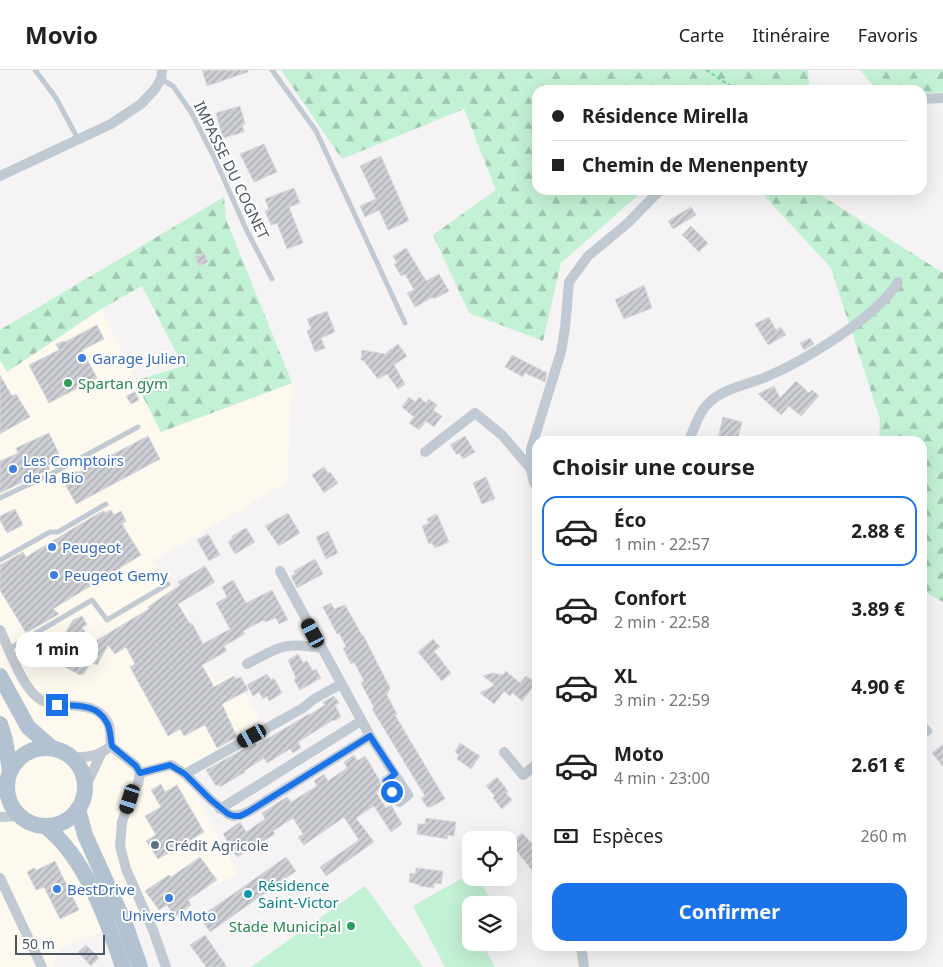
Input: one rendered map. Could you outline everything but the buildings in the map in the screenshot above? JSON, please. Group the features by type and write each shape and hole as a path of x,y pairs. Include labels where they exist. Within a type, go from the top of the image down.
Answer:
{"main road":[{"path":"0,676 28,727 52,748"},
{"path":"0,724 5,740 6,782 8,795 12,806 20,816 45,826 58,824 69,818 78,809 85,794 86,786 82,770 72,757 52,748 39,748 27,752 17,760 6,782"},
{"path":"78,809 85,835 125,924 140,967"},
{"path":"45,826 56,834 79,863 110,930 123,967"}],"street":[{"path":"0,176 111,124 141,104 155,88 162,74"},
{"path":"927,99 943,98"},
{"path":"534,436 553,379 566,328 569,282 588,256 628,223 655,195"},
{"path":"691,436 705,406 719,394 791,366 845,333 882,302 892,292 898,282"},
{"path":"425,452 475,413 502,435 531,469"},
{"path":"532,449 532,474"},
{"path":"280,571 361,721 395,774"},
{"path":"0,630 31,692 41,700 57,705 85,706 99,712 108,724 112,746 136,766 140,773 138,784 130,799 122,822 120,846 126,869 153,930 166,967"},
{"path":"247,664 280,646 304,644 321,648"},
{"path":"185,774 303,708 314,699 341,684"},
{"path":"220,809 361,721"},
{"path":"140,773 170,765 185,774 220,809 234,816 240,816 370,736"},
{"path":"72,757 84,758 101,754 112,746"},
{"path":"504,752 523,775 532,768"},
{"path":"86,786 101,754"},
{"path":"0,817 20,816"},
{"path":"0,878 42,967"},
{"path":"582,951 584,967"}],"lane":[{"path":"35,70 56,98 78,139"},
{"path":"272,70 316,131 405,323"},
{"name":"IMPASSE DU COGNET","path":"162,74 191,112 214,156 246,229 272,279"},
{"path":"0,498 51,474 138,427"},
{"path":"0,560 50,532 58,532 106,504"},
{"path":"9,649 92,600 107,620 168,584"}],"path":[{"path":"706,70 729,85"}],"shaded area":[{"path":"101,309 161,432 292,383 287,482 153,561 188,615 181,622 215,682 233,673 265,728 187,777 238,875 60,949 53,967 0,967 0,360 7,372"}],"green space":[{"path":"281,70 808,70 809,85 532,85 532,195 638,195 561,263 543,341 469,313 433,235 496,190 464,109 342,159"},
{"path":"860,70 943,70 943,92 927,94 927,85 873,85"},
{"path":"764,195 821,195 943,273 943,602 927,593 927,436 879,436 880,419 831,268"},
{"path":"224,197 226,219 292,383 161,432 135,381 183,366 142,286 101,309 7,372 0,360 0,330"},
{"path":"462,878 462,886 483,886 489,896 462,896 462,951 486,951 495,967 445,967 413,906"},
{"name":"Stade Municipal","path":"365,886 423,967 251,967"}],"place":[{"name":"Garage Julien","path":"82,358"},
{"name":"Spartan gym","path":"68,383"},
{"name":"Les Comptoirs de la Bio","path":"13,469"},
{"name":"Peugeot","path":"52,547"},
{"name":"Peugeot Gemy","path":"54,575"},
{"name":"Crédit Agricole","path":"155,845"},
{"name":"BestDrive","path":"57,889"},
{"name":"Résidence Saint-Victor","path":"248,894"},
{"name":"Univers Moto","path":"169,898"},
{"name":"Stade Municipal","path":"351,926"}],"route":[{"path":"57,705 85,706 99,712 108,724 112,746 136,766 140,773 170,765 185,774 220,809 234,816 240,816 248,812 370,736 395,774 386,781 392,792"}]}
